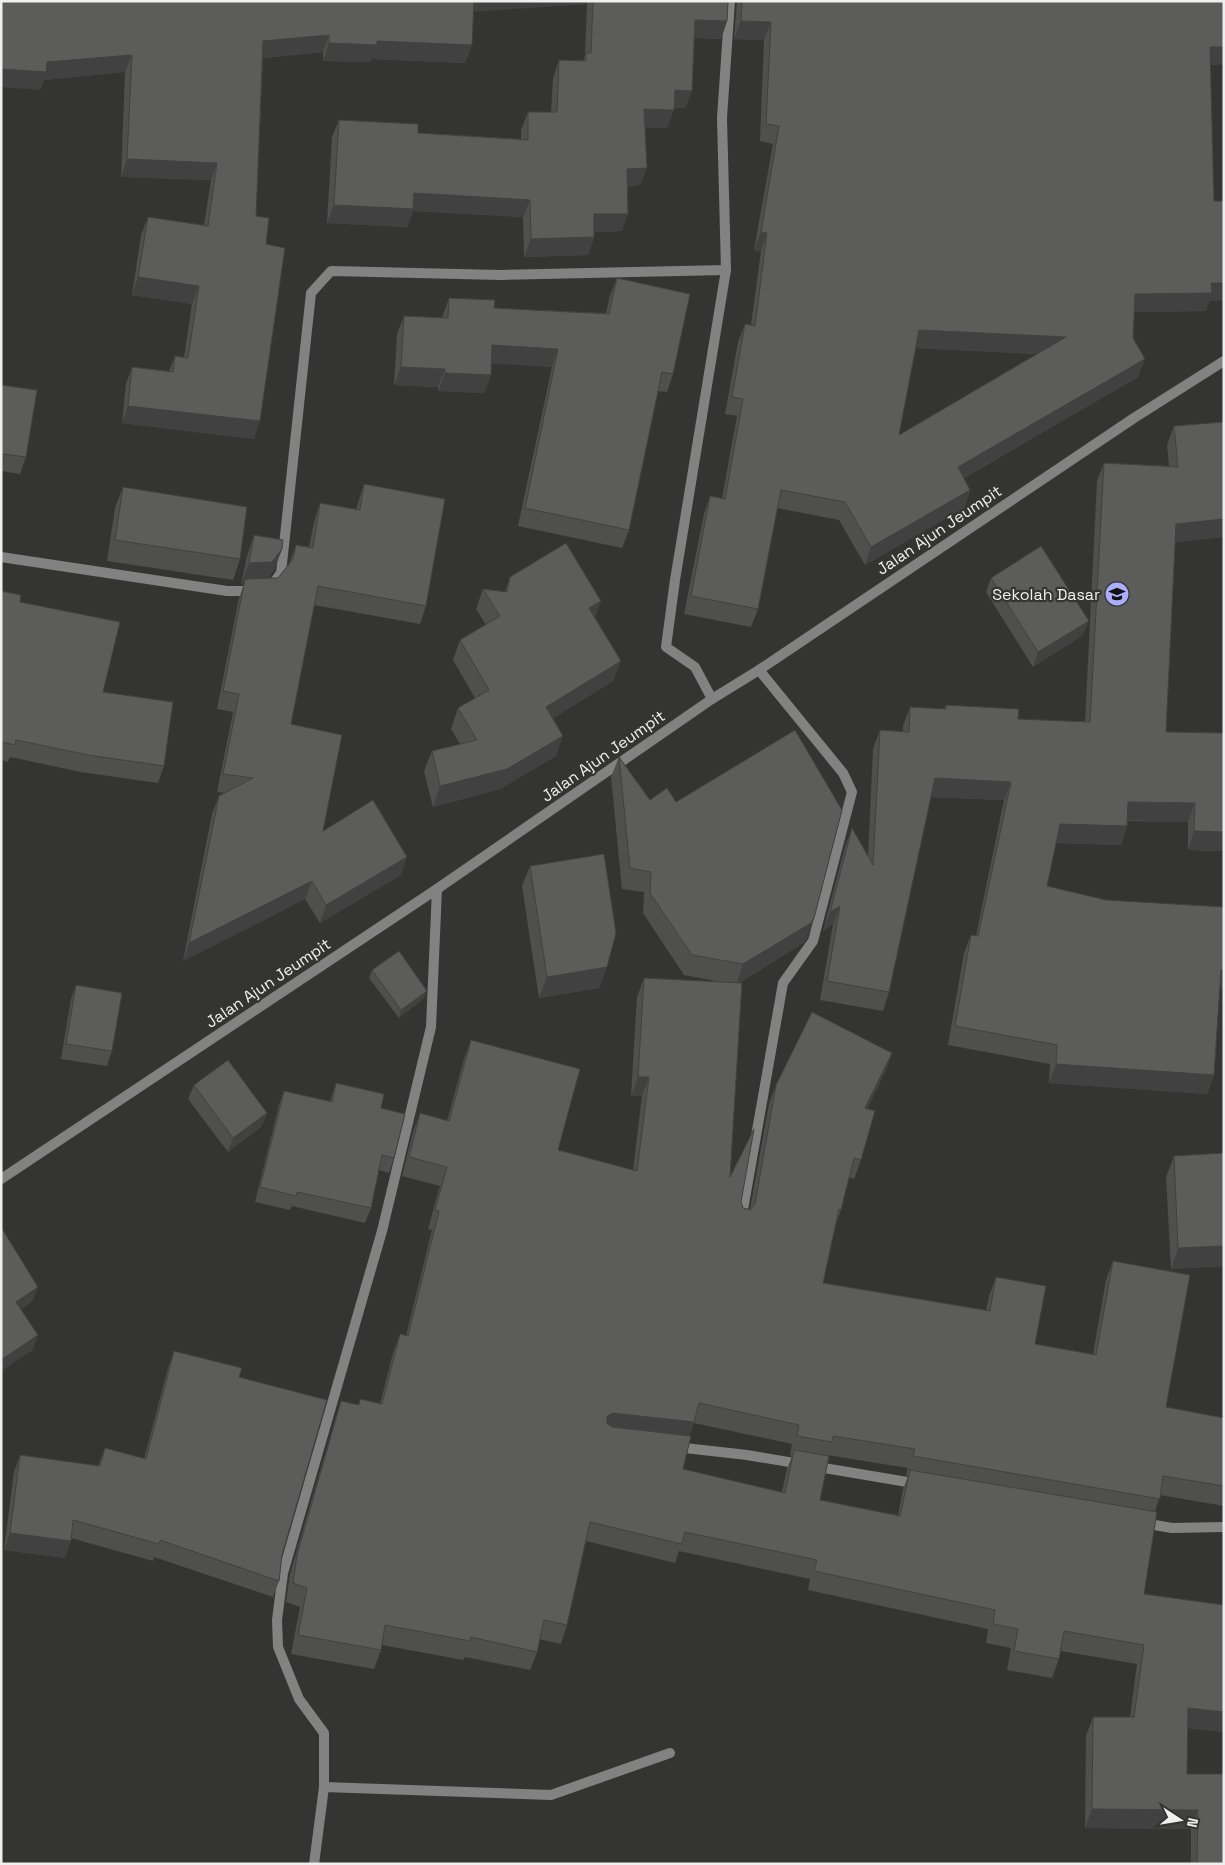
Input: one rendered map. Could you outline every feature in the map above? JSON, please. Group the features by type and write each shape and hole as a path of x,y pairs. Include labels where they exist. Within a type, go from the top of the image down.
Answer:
{"street":[{"path":"712,699 695,667 666,646 675,580 726,270 722,118 730,1"},
{"path":"1,557 227,591 268,590 281,573 310,293 331,271 501,275 726,270"},
{"name":"Jalan Ajun Jeumpit","path":"1,1179 437,889 712,699 759,670 1126,423 1224,361"},
{"path":"741,1222 784,982 813,941 852,792 843,773 759,670"},
{"path":"314,1864 324,1787 324,1733 299,1698 278,1647 281,1592 284,1573 382,1231 431,1026 437,889"},
{"path":"662,1445 746,1455 930,1486"},
{"path":"1134,1521 1172,1528 1224,1527"},
{"path":"324,1787 551,1795 670,1753"}],"building":[{"path":"1,1 474,1 472,45 377,41 377,45 329,43 329,35 263,41 256,216 269,218 266,244 285,248 260,421 128,406 132,367 173,372 175,356 188,358 199,286 138,277 148,217 208,226 217,163 127,159 132,55 47,62 46,72 1,69"},
{"path":"593,1 728,1 727,21 695,20 692,91 675,90 674,110 644,109 647,168 627,169 628,214 594,214 594,237 531,239 530,200 414,193 413,209 334,205 339,120 418,124 418,133 528,140 528,112 557,112 559,60 586,61 586,53 591,53"},
{"path":"742,1 1224,1 1224,47 1210,47 1214,201 1224,201 1224,283 1211,283 1212,293 1135,294 1133,338 1145,359 958,467 970,490 871,547 845,502 781,490 758,609 691,596 710,496 725,499 743,399 732,397 745,324 755,326 767,233 761,232 779,126 766,124 771,22 741,21","holes":["919,330 1066,337 899,435"]},
{"path":"617,278 690,294 673,374 662,372 629,530 525,508 558,349 492,345 491,375 445,373 445,369 401,367 404,316 448,318 449,298 495,300 494,308 609,314"},
{"path":"1,385 37,390 26,457 4,454 1,473"},
{"path":"1224,422 1224,519 1176,524 1166,732 1224,733 1224,832 1194,831 1195,803 1128,802 1127,826 1060,824 1047,886 1106,900 1224,907 1224,970 1221,970 1214,1075 1056,1064 1057,1045 955,1026 971,935 978,936 1011,782 935,778 889,992 827,981 840,906 830,912 852,828 873,865 880,730 909,732 910,707 946,709 946,705 1019,709 1018,719 1090,722 1104,463 1178,467 1174,426"},
{"path":"364,484 445,499 426,606 318,586 291,724 342,735 323,831 373,800 407,857 326,905 312,881 189,943 219,796 253,778 223,774 239,694 223,691 245,579 278,578 293,559 296,545 313,548 320,503 360,510"},
{"path":"123,487 247,507 240,559 115,540"},
{"path":"254,535 283,540 282,549 272,562 249,563"},
{"path":"566,543 601,601 589,608 621,661 546,707 563,736 507,769 440,786 432,751 477,740 458,708 489,690 460,640 500,616 483,589 507,592 510,577"},
{"path":"1041,546 1089,621 1038,652 991,578"},
{"path":"1,591 21,595 20,602 120,622 103,692 173,702 164,766 88,755 16,740 15,745 1,742"},
{"path":"795,730 842,810 814,918 811,923 743,964 692,955 650,893 651,872 630,868 619,757 650,800 667,788 676,802"},
{"path":"604,854 616,933 607,967 547,977 530,866"},
{"path":"399,951 427,991 401,1010 372,970"},
{"path":"644,978 742,983 730,1177 754,1129 741,1202 743,1208 750,1210 755,1204 776,1085 812,1012 892,1053 865,1108 875,1111 861,1160 854,1158 841,1210 839,1209 823,1283 990,1311 996,1277 1046,1286 1035,1344 1096,1355 1113,1261 1190,1275 1166,1407 1224,1418 1224,1486 1163,1476 1160,1499 913,1456 915,1449 833,1436 832,1442 797,1436 799,1425 699,1403 694,1422 613,1413 607,1416 607,1423 612,1427 691,1436 683,1469 785,1493 794,1450 829,1456 820,1500 900,1516 910,1470 1157,1512 1144,1594 1224,1605 1224,1712 1188,1708 1187,1774 1224,1774 1224,1864 1197,1864 1198,1810 1092,1809 1093,1717 1134,1717 1144,1645 1064,1631 1059,1659 1014,1651 1018,1629 993,1624 995,1610 814,1571 817,1560 685,1532 682,1544 590,1522 567,1625 544,1620 537,1652 471,1637 470,1641 385,1625 381,1650 298,1635 307,1588 293,1583 297,1555 341,1401 359,1405 360,1399 382,1404 400,1334 408,1336 439,1211 435,1210 447,1167 409,1157 420,1113 449,1121 471,1040 580,1069 558,1150 637,1171 649,1077 638,1077"},
{"path":"76,985 122,993 112,1051 66,1044"},
{"path":"228,1060 267,1113 233,1138 194,1085"},
{"path":"336,1083 384,1094 381,1108 405,1114 394,1158 382,1155 371,1208 297,1192 296,1196 260,1187 284,1091 332,1102"},
{"path":"1224,1153 1224,1246 1178,1248 1174,1156"},
{"path":"1,1227 38,1287 16,1302 38,1335 1,1360"},
{"path":"174,1351 242,1368 239,1377 327,1400 282,1555 279,1581 160,1540 159,1544 73,1520 71,1541 10,1533 20,1455 100,1466 105,1448 146,1459"}],"place":[{"name":"Sekolah Dasar","path":"1117,594"}]}
